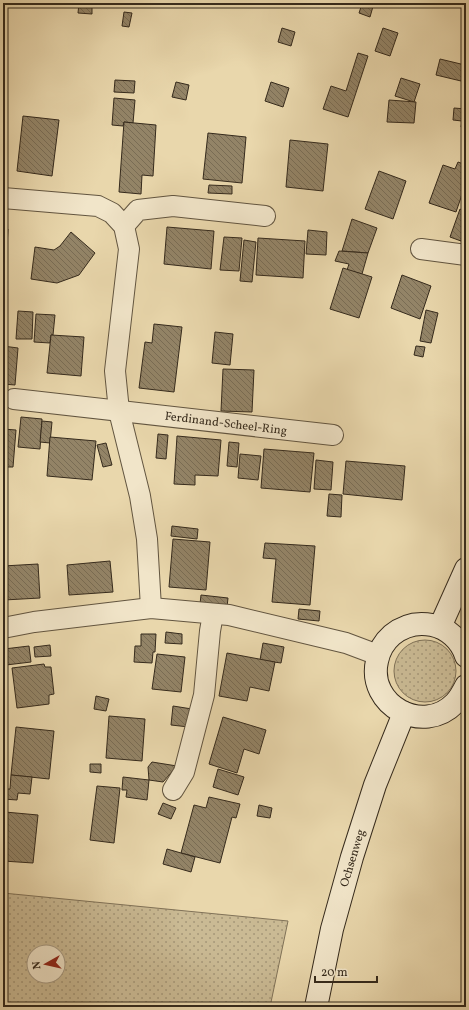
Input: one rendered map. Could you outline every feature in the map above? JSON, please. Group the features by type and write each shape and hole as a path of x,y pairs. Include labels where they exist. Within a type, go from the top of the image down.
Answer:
{"main road":[{"path":"440,627 466,568"},
{"path":"466,656 465,651 450,633 431,624 413,624 396,631 384,643 378,655 376,664 376,674 382,694 387,701 398,710 413,716 422,717 438,714 454,704 466,686"},
{"name":"Ochsenweg","path":"316,1007 332,929 352,857 375,785 404,713"}],"street":[{"path":"3,198 98,206 112,213 124,226 129,249 115,371 119,411 140,496 147,539 151,608"},
{"path":"124,226 138,210 174,206 265,216"},
{"path":"421,249 466,256"},
{"name":"Ferdinand-Scheel-Ring","path":"14,399 333,436"},
{"path":"3,628 34,622 151,608 228,615 346,642 378,655"},
{"path":"173,790 184,772 204,695 212,614"}],"shaded area":[{"path":"419,640 431,640 447,649 454,659 456,671 454,683 447,693 431,702 419,702 408,697 399,688 394,677 394,665 399,654 408,645"},
{"path":"3,893 288,921 270,1007 3,1007"}],"building":[{"path":"79,3 92,3 92,14 78,13"},
{"path":"359,3 374,3 370,17 359,13 362,4"},
{"path":"124,12 132,13 129,27 122,26"},
{"path":"282,28 295,32 291,46 278,42"},
{"path":"383,28 398,33 390,56 375,51"},
{"path":"358,53 368,56 348,117 323,109 331,86 346,91"},
{"path":"440,59 465,65 461,81 436,75"},
{"path":"401,78 420,84 414,102 395,96"},
{"path":"115,80 135,81 134,93 114,92"},
{"path":"176,82 189,85 186,100 172,97"},
{"path":"271,82 289,88 283,107 265,101"},
{"path":"114,98 135,100 133,123 124,122 123,126 112,125"},
{"path":"389,100 416,102 414,123 387,122"},
{"path":"454,108 466,109 466,127 461,127 462,121 453,120"},
{"path":"23,116 59,120 52,176 17,171"},
{"path":"124,122 156,125 153,176 142,175 141,194 119,192"},
{"path":"208,133 246,137 242,183 203,179"},
{"path":"290,140 328,144 323,191 286,187"},
{"path":"458,162 466,165 466,183 456,212 429,203 443,165 455,169"},
{"path":"379,171 406,181 393,219 365,209"},
{"path":"209,185 232,186 232,194 208,193"},
{"path":"460,209 466,212 466,228 461,241 450,237"},
{"path":"352,219 377,228 368,253 342,251"},
{"path":"167,227 214,231 211,269 164,264"},
{"path":"3,228 8,229 6,264 3,264"},
{"path":"308,230 327,232 326,255 306,254"},
{"path":"71,232 95,253 79,275 57,283 31,279 35,247 54,250 60,246"},
{"path":"224,237 242,238 239,271 220,270"},
{"path":"258,238 305,241 303,278 256,275"},
{"path":"244,240 256,242 252,282 240,281"},
{"path":"339,251 368,253 362,274 347,270 349,264 335,261"},
{"path":"343,268 372,277 359,318 330,309"},
{"path":"402,275 431,286 420,319 391,308"},
{"path":"426,310 438,313 431,343 420,341"},
{"path":"18,311 33,312 32,339 16,339"},
{"path":"36,314 55,315 53,335 51,335 50,343 34,342"},
{"path":"154,324 182,327 174,392 139,388 145,342 152,343"},
{"path":"215,332 233,334 230,365 212,363"},
{"path":"51,335 84,337 81,376 47,373"},
{"path":"3,346 18,348 15,385 3,384"},
{"path":"416,346 425,347 423,357 414,355"},
{"path":"223,369 254,370 252,412 221,411"},
{"path":"21,417 42,419 40,449 18,447"},
{"path":"42,421 52,422 50,443 40,442"},
{"path":"3,429 16,430 13,467 3,467"},
{"path":"158,434 168,435 166,459 156,458"},
{"path":"177,436 221,440 218,476 195,475 195,485 174,484"},
{"path":"50,437 96,441 92,480 47,476"},
{"path":"229,442 239,443 237,467 227,466"},
{"path":"106,443 112,465 103,467 97,445"},
{"path":"264,449 314,453 310,492 261,488"},
{"path":"240,454 261,456 258,480 238,478"},
{"path":"316,460 333,462 331,490 314,489"},
{"path":"346,461 405,466 402,500 343,494"},
{"path":"329,494 342,495 341,517 327,516"},
{"path":"172,526 198,529 197,539 171,536"},
{"path":"173,539 210,542 206,590 169,587"},
{"path":"265,543 315,546 310,605 272,602 276,559 263,558"},
{"path":"110,561 113,592 69,595 67,565"},
{"path":"38,564 40,598 4,600 3,566"},
{"path":"201,595 228,598 227,607 200,604"},
{"path":"299,609 320,611 319,621 298,619"},
{"path":"166,632 182,634 182,644 165,643"},
{"path":"141,634 156,634 155,652 153,652 152,663 134,662 135,646 141,646"},
{"path":"263,643 284,647 281,663 260,660"},
{"path":"50,645 51,656 35,657 34,647"},
{"path":"29,646 31,662 6,665 4,649"},
{"path":"227,653 275,662 269,691 250,687 247,701 219,696"},
{"path":"157,654 185,657 181,692 152,689"},
{"path":"44,664 45,667 51,667 54,694 49,695 49,704 17,708 12,668"},
{"path":"96,696 109,699 106,711 94,709"},
{"path":"173,706 192,709 189,727 171,725"},
{"path":"109,716 145,719 142,761 106,758"},
{"path":"223,717 266,730 259,754 244,749 237,773 209,764"},
{"path":"16,727 54,731 49,779 11,775"},
{"path":"152,762 177,766 163,782 149,780 148,767"},
{"path":"90,764 101,764 101,773 90,772"},
{"path":"218,769 244,777 238,795 213,787"},
{"path":"11,775 32,777 30,794 18,793 17,800 3,799 3,789 10,789"},
{"path":"123,777 149,780 147,800 126,797 127,790 122,790"},
{"path":"97,786 120,788 114,843 90,840"},
{"path":"209,797 240,804 236,818 232,817 220,863 181,853 194,805 206,808"},
{"path":"163,803 176,808 171,819 158,814"},
{"path":"259,805 272,808 270,818 257,816"},
{"path":"5,812 38,815 33,863 3,861"},
{"path":"167,849 195,857 191,872 163,864"}]}
